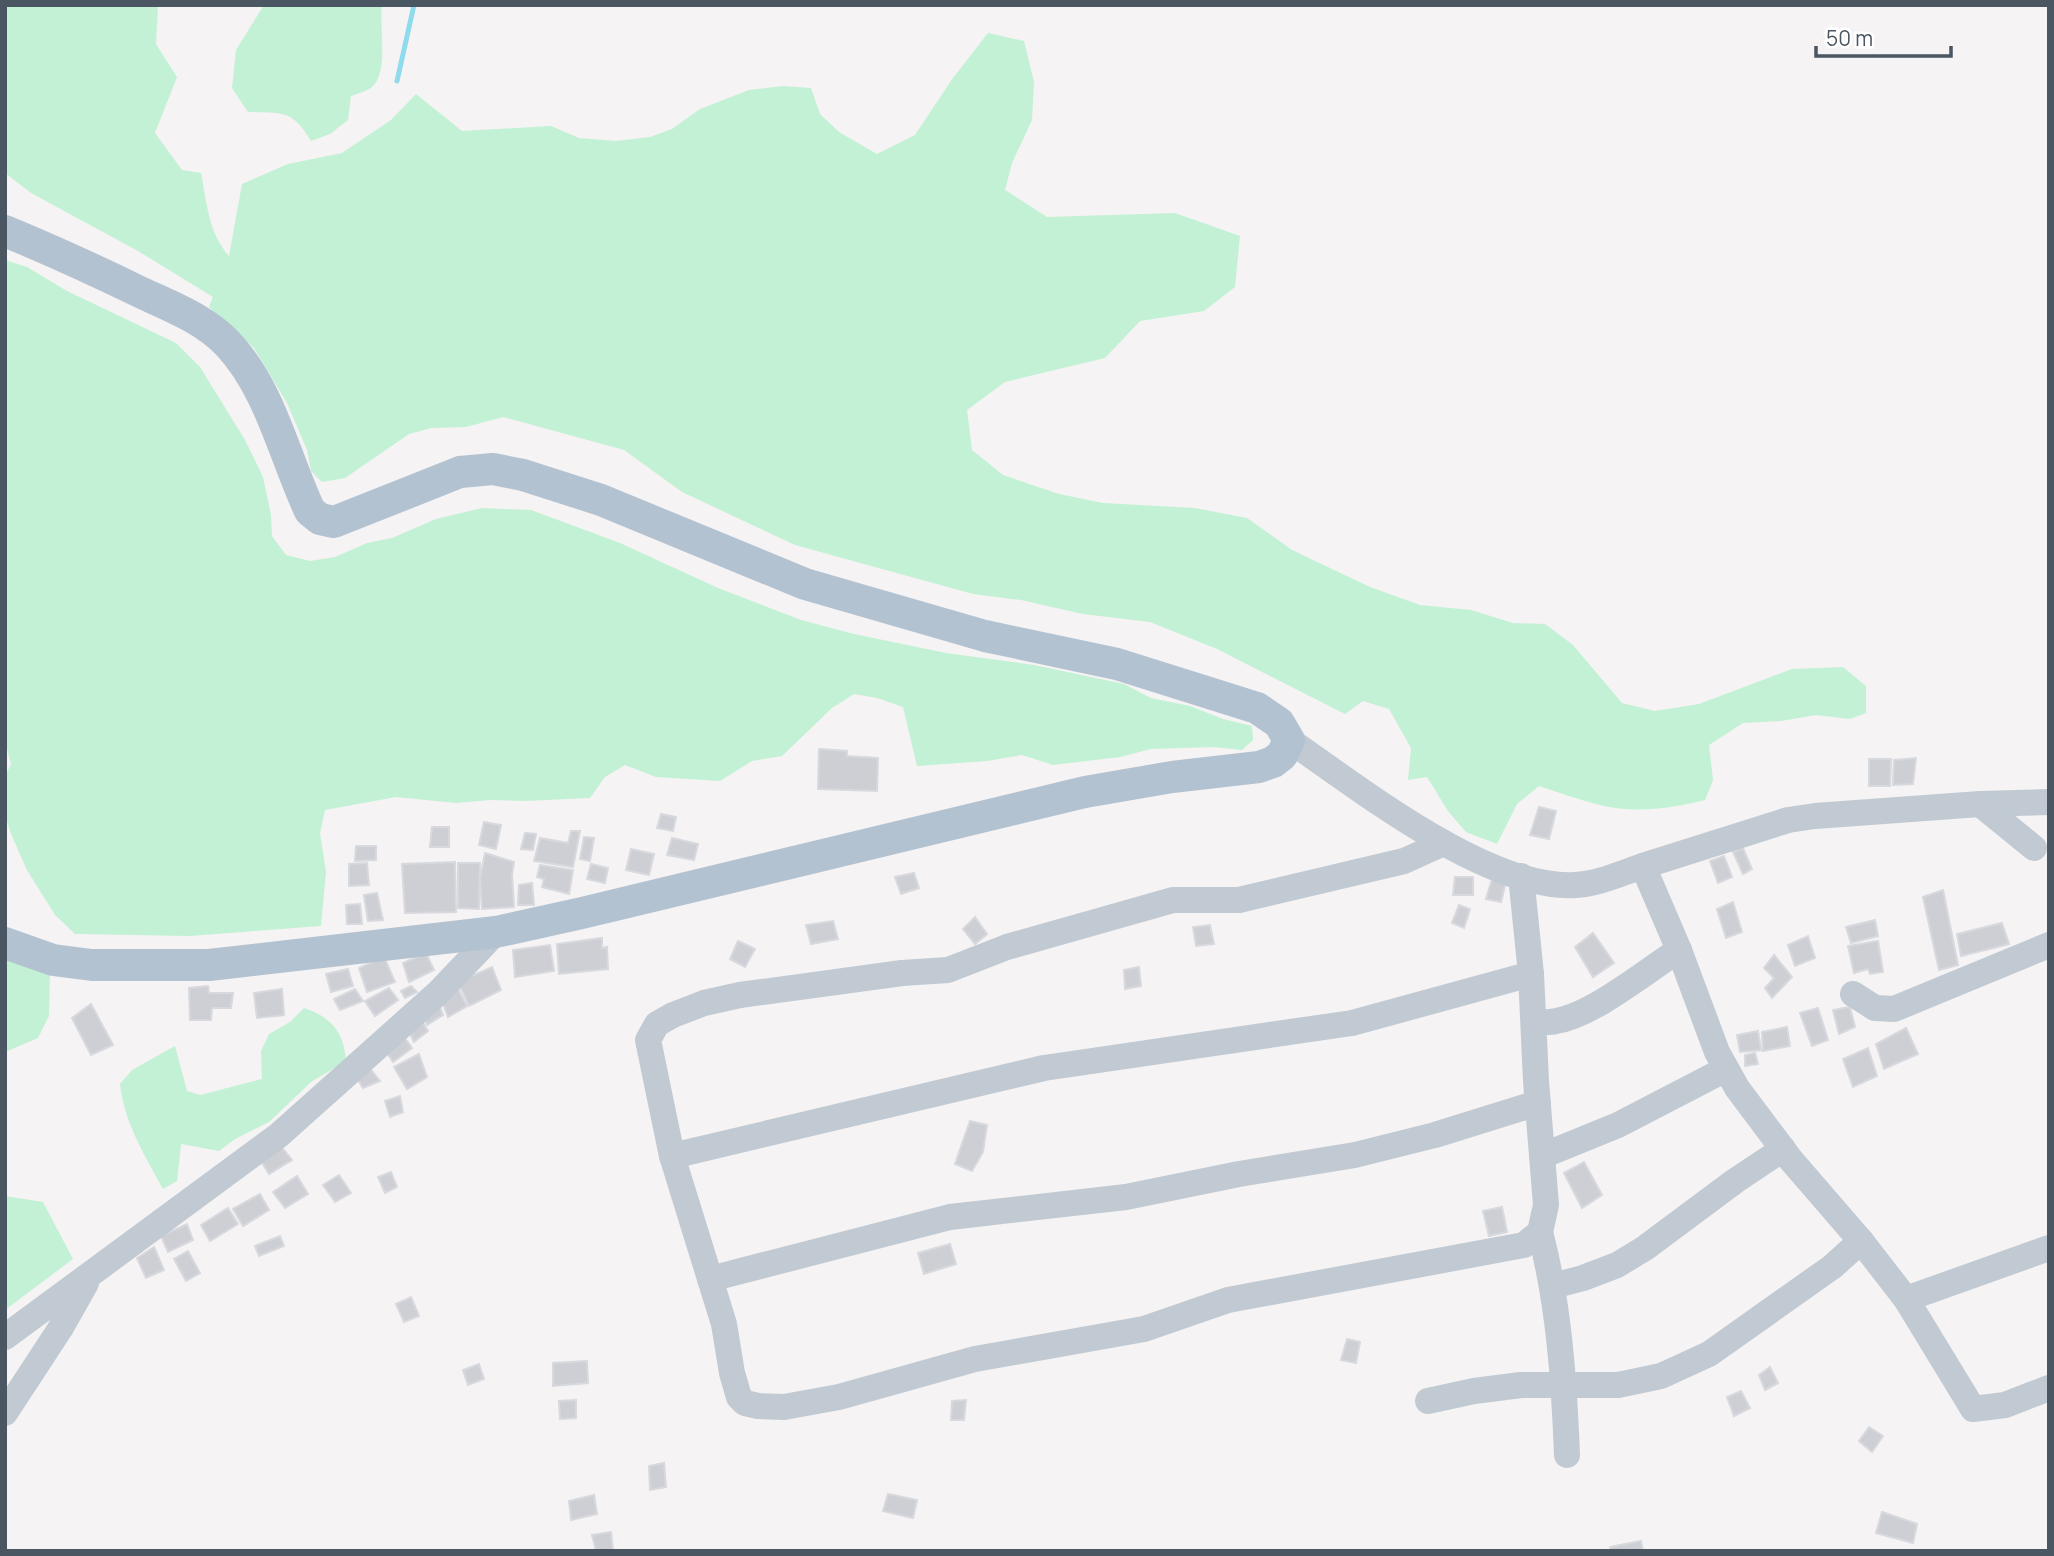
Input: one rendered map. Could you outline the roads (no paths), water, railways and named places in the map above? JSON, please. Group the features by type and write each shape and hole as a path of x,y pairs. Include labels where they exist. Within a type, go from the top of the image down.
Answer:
{"main road":[{"path":"5,231 65,256 204,322 229,345 250,376 273,417 310,511 320,519 334,522 460,472 493,469 523,475 601,500 805,584 985,636 1117,664 1257,709 1279,723 1289,740 1282,755 1259,767 1172,777 1085,792 495,932 209,965 92,965 53,960 5,943"}],"street":[{"path":"1289,740 1411,824 1475,858 1543,882 1575,885 1788,820 1980,804 2049,802"},
{"path":"1980,804 2034,848"},
{"path":"1444,842 1404,861 1240,900 1173,900 1007,947 948,970 902,973 740,995 704,1003 673,1015 657,1024 648,1040 672,1156 726,1331 732,1373 739,1397 745,1403 758,1406 785,1407 839,1397 975,1359 1144,1329 1228,1300 1524,1245 1540,1232"},
{"path":"1643,866 1679,950 1714,1043 1737,1088 1783,1149 1906,1299 1973,1409 2005,1405 2049,1388"},
{"path":"1521,876 1531,974 1546,1205 1540,1232 1553,1286 1567,1455"},
{"path":"5,1338 279,1135 439,992 495,932"},
{"path":"1853,994 1875,1008 1894,1009 2049,945"},
{"path":"1534,1022 1556,1021 1576,1015 1604,1000 1679,950"},
{"path":"672,1156 1044,1068 1352,1023 1531,974"},
{"path":"1542,1156 1618,1125 1726,1069"},
{"path":"710,1279 950,1217 1126,1196 1355,1155 1435,1135 1538,1103"},
{"path":"1553,1286 1617,1265 1645,1248 1783,1149"},
{"path":"1428,1401 1497,1388 1544,1384 1618,1385 1661,1376 1709,1354 1832,1267 1861,1241"},
{"path":"1906,1299 2049,1248"},
{"path":"5,1413 60,1329 90,1275"}],"waterway":[{"path":"397,81 414,5"}]}
